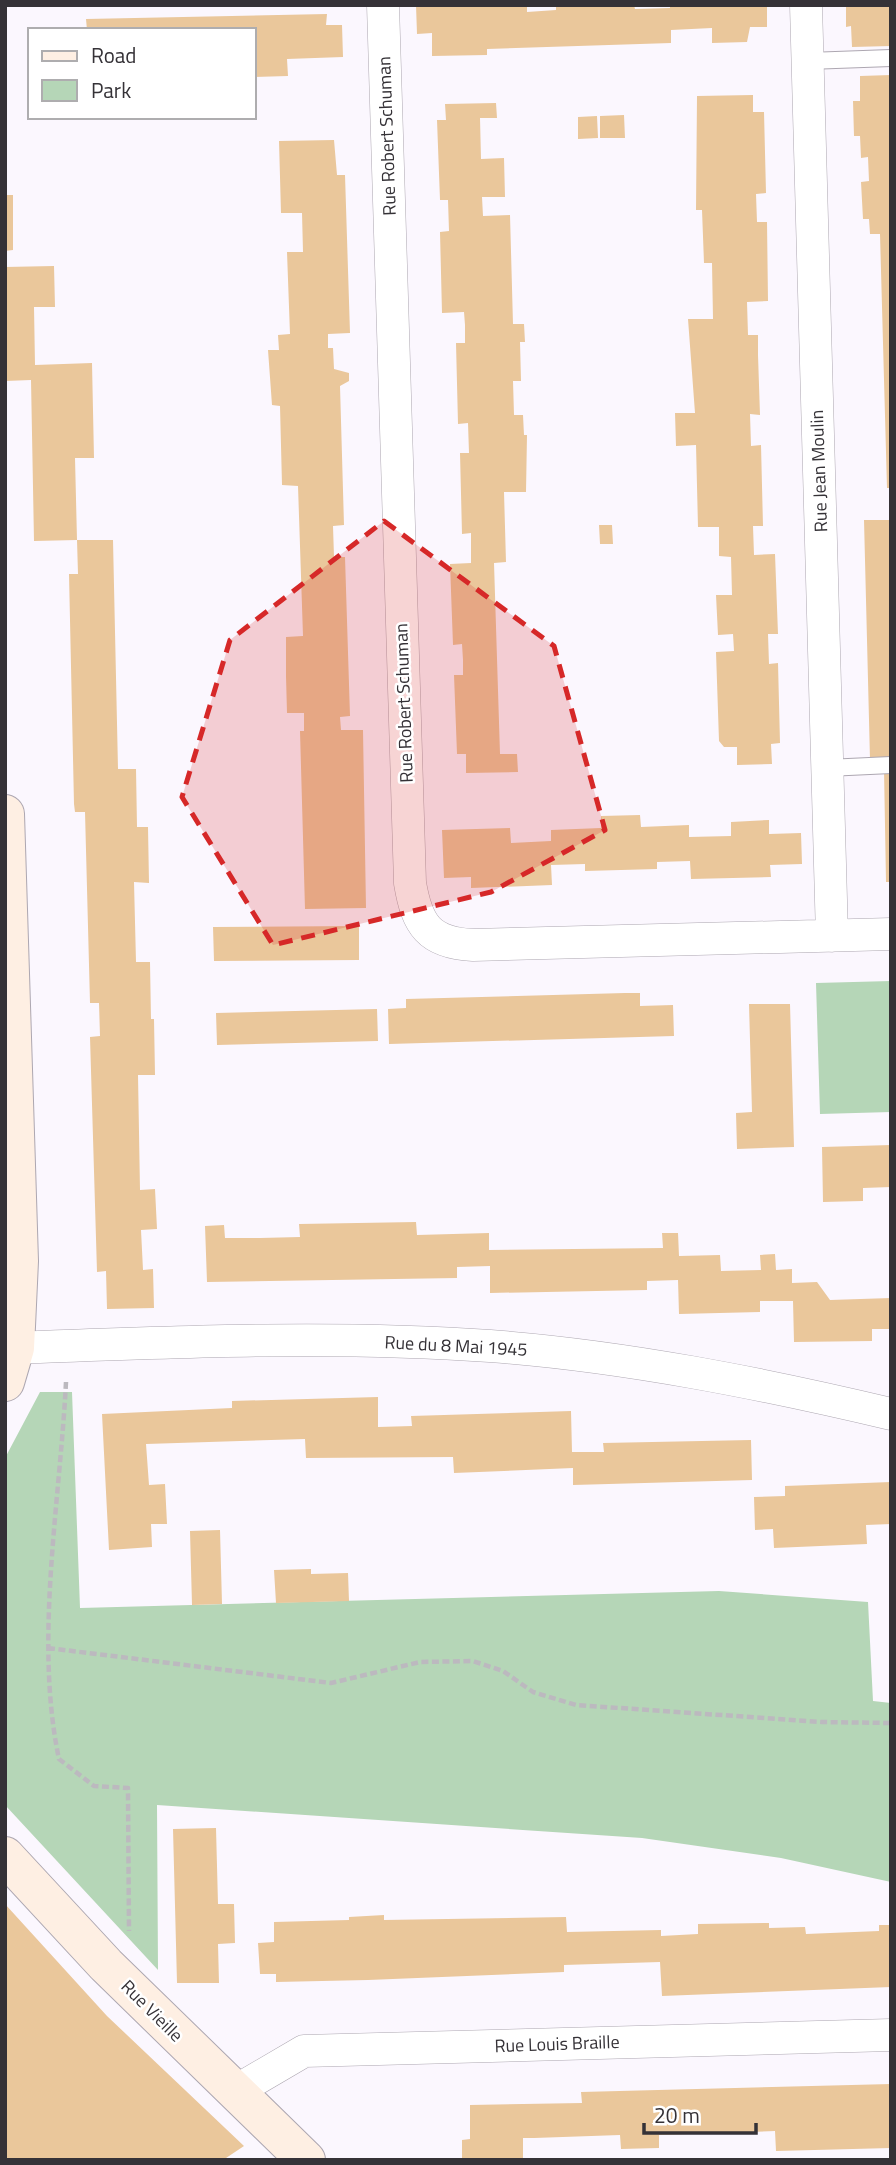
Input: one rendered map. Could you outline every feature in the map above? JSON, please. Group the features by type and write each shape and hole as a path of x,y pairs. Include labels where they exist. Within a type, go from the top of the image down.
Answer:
{"street":[{"name":"Rue Robert Schuman","path":"383,5 410,883 420,918 428,930 440,940 473,945 891,934"},
{"name":"Rue Jean Moulin","path":"806,5 832,936"},
{"path":"5,814 12,1299 10,1365"},
{"name":"Rue du 8 Mai 1945","path":"10,1365 68,1346 354,1341 494,1347 708,1376 891,1414"},
{"name":"Rue Vieille","path":"5,1856 133,1992 297,2157"},
{"name":"Rue Louis Braille","path":"234,2092 304,2051 891,2035"}],"lane":[{"path":"808,61 891,58"},
{"path":"827,768 891,765"}],"path":[{"path":"68,1346 48,1648 53,1733 59,1759 94,1786 128,1788 129,1943 133,1992"},
{"path":"48,1648 331,1683 421,1662 474,1661 503,1671 533,1692 576,1705 822,1722 891,1723"}],"highlighted area":[{"path":"384,521 554,646 605,830 491,892 273,945 182,797 230,640"}],"green space":[{"path":"891,981 891,1112 820,1114 816,983"},
{"path":"40,1392 72,1392 80,1608 719,1591 868,1602 873,1701 891,1703 891,1882 781,1858 642,1838 157,1805 158,1970 5,1805 5,1458"}],"building":[{"path":"416,5 527,5 527,12 556,10 556,5 634,5 635,9 670,8 670,5 767,5 767,27 750,27 747,42 712,43 712,28 671,30 671,43 487,49 487,55 432,56 432,33 417,34"},
{"path":"846,5 891,5 891,46 852,47 851,26 846,27"},
{"path":"327,14 326,25 342,25 343,57 287,59 288,76 256,77 256,28 87,28 86,19"},
{"path":"891,75 891,488 887,488 880,234 870,234 869,219 863,219 861,182 869,181 868,157 861,158 860,136 854,136 853,101 860,101 860,76"},
{"path":"753,95 753,112 764,112 766,193 756,194 757,222 767,222 768,301 747,302 748,335 758,335 760,415 750,414 751,446 761,445 763,526 753,526 754,555 775,554 778,634 768,634 769,664 778,663 780,743 771,744 772,764 737,765 737,747 724,747 719,741 716,652 734,651 733,634 718,635 716,595 732,595 731,557 719,556 719,527 698,527 696,445 676,446 675,413 695,413 688,319 713,319 712,263 704,263 702,210 696,210 697,96"},
{"path":"496,103 497,118 480,118 481,159 504,158 505,197 482,197 483,216 510,215 513,324 524,324 525,342 520,342 521,381 513,381 514,415 523,415 524,435 527,435 526,492 504,492 506,562 494,563 500,754 517,754 518,772 466,773 466,754 457,754 454,675 463,675 463,660 462,644 453,645 450,564 471,563 471,533 462,534 460,453 469,453 468,423 458,424 456,343 465,343 465,325 464,312 442,313 440,232 449,231 448,200 440,200 437,120 446,120 445,104"},
{"path":"624,115 625,138 600,138 600,116"},
{"path":"597,116 598,138 578,139 578,117"},
{"path":"334,140 337,175 345,175 350,333 328,334 328,348 333,348 334,369 349,373 349,381 340,386 344,525 333,526 334,557 345,557 350,716 340,717 341,730 363,730 366,908 305,909 300,731 304,731 304,713 287,713 286,676 286,637 303,636 298,486 282,485 280,406 272,405 268,350 279,350 278,335 290,334 287,252 303,252 302,213 281,213 279,141"},
{"path":"5,195 13,195 13,250 5,251"},
{"path":"54,266 55,307 34,307 35,365 92,363 94,458 75,458 77,540 34,541 31,380 5,381 5,267"},
{"path":"864,520 891,520 891,759 870,760"},
{"path":"599,525 612,525 613,544 600,544"},
{"path":"77,540 113,540 118,769 136,769 137,827 148,827 149,883 134,882 136,962 150,962 151,1019 154,1019 155,1075 138,1075 140,1190 155,1189 157,1229 141,1230 143,1270 153,1269 154,1308 107,1309 106,1271 97,1272 90,1037 100,1036 99,1003 90,1003 85,812 75,812 74,804 69,574 78,574"},
{"path":"884,769 891,769 891,882 886,882"},
{"path":"640,815 641,827 689,825 689,837 731,836 731,822 769,820 769,834 801,833 802,864 770,865 771,877 691,879 690,861 657,862 657,869 585,871 585,864 551,865 552,885 471,888 471,877 444,878 442,830 510,828 511,843 551,841 551,830 601,828 601,816"},
{"path":"359,926 359,960 214,961 213,927"},
{"path":"640,993 640,1006 673,1005 674,1036 389,1044 388,1009 406,1008 406,999"},
{"path":"749,1004 790,1004 794,1147 737,1149 736,1113 752,1112"},
{"path":"377,1009 378,1041 217,1045 216,1013"},
{"path":"891,1145 891,1187 863,1188 863,1201 823,1202 822,1147"},
{"path":"416,1222 417,1235 489,1233 489,1250 663,1248 662,1233 678,1233 679,1256 720,1255 721,1271 761,1270 760,1255 775,1254 776,1270 792,1269 792,1283 817,1282 830,1300 891,1298 891,1329 872,1329 872,1341 794,1342 793,1301 760,1301 760,1312 679,1314 678,1280 647,1281 647,1290 490,1293 490,1266 457,1267 457,1278 207,1282 205,1226 224,1225 225,1238 260,1238 300,1237 299,1224"},
{"path":"378,1397 378,1427 412,1426 411,1416 571,1411 572,1452 604,1452 603,1443 751,1440 752,1480 573,1485 573,1468 454,1473 453,1457 306,1458 305,1439 146,1444 149,1485 165,1484 167,1524 151,1524 152,1547 109,1550 102,1414 232,1408 232,1401"},
{"path":"891,1482 891,1524 866,1525 867,1544 774,1548 773,1529 755,1530 754,1497 785,1496 785,1486"},
{"path":"220,1530 222,1604 192,1605 190,1531"},
{"path":"311,1569 311,1574 348,1573 349,1601 276,1603 274,1570"},
{"path":"216,1828 218,1904 234,1904 235,1943 218,1944 219,1983 177,1983 173,1829"},
{"path":"5,1904 107,2016 244,2146 223,2160 5,2160"},
{"path":"384,1915 384,1920 566,1917 567,1932 661,1930 661,1936 698,1934 698,1924 769,1923 769,1928 805,1927 806,1934 879,1931 879,1925 891,1925 891,1987 662,1996 660,1962 564,1965 564,1972 368,1980 276,1982 276,1974 260,1974 258,1943 274,1942 274,1922 349,1920 349,1917"},
{"path":"891,2084 891,2148 776,2151 775,2131 659,2135 659,2148 621,2149 620,2135 523,2138 523,2160 462,2160 462,2140 470,2139 470,2105 582,2103 581,2092"}]}
